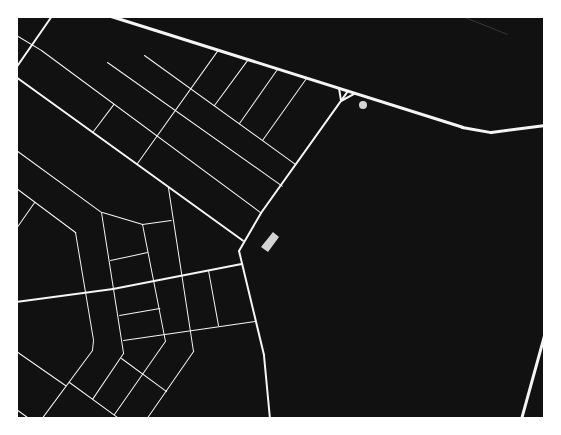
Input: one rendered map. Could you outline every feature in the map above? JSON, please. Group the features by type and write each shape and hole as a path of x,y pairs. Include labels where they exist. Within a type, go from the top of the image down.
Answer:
{"main road":[{"path":"111,16 476,131 545,126"},
{"path":"521,419 545,332"}],"street":[{"path":"16,68 52,16"},
{"path":"16,35 114,103 261,213"},
{"path":"137,164 218,50"},
{"path":"144,55 296,164"},
{"path":"214,105 247,59"},
{"path":"108,62 282,186"},
{"path":"238,123 278,68"},
{"path":"16,77 243,241"},
{"path":"262,140 307,78"},
{"path":"339,88 341,100"},
{"path":"270,419 270,392 256,320 239,251 243,241 261,213 348,91"},
{"path":"341,100 357,93"},
{"path":"92,132 114,103"},
{"path":"16,150 101,212 142,224 172,220"},
{"path":"146,419 192,354 191,330 180,275 168,186"},
{"path":"16,188 76,232 93,345 41,419"},
{"path":"16,228 35,201"},
{"path":"92,398 121,357 122,340 101,212"},
{"path":"114,414 165,341 142,224"},
{"path":"109,260 148,251"},
{"path":"16,302 113,289 242,264"},
{"path":"208,270 218,326"},
{"path":"118,315 160,308"},
{"path":"122,340 256,320"},
{"path":"16,351 65,385"},
{"path":"121,357 166,391"},
{"path":"68,381 120,419"},
{"path":"16,409 30,419"}],"building":[{"path":"363,101 367,105 363,109 359,105"},
{"path":"273,232 279,237 268,252 261,247"}],"waterway":[{"path":"462,16 507,34"}]}
